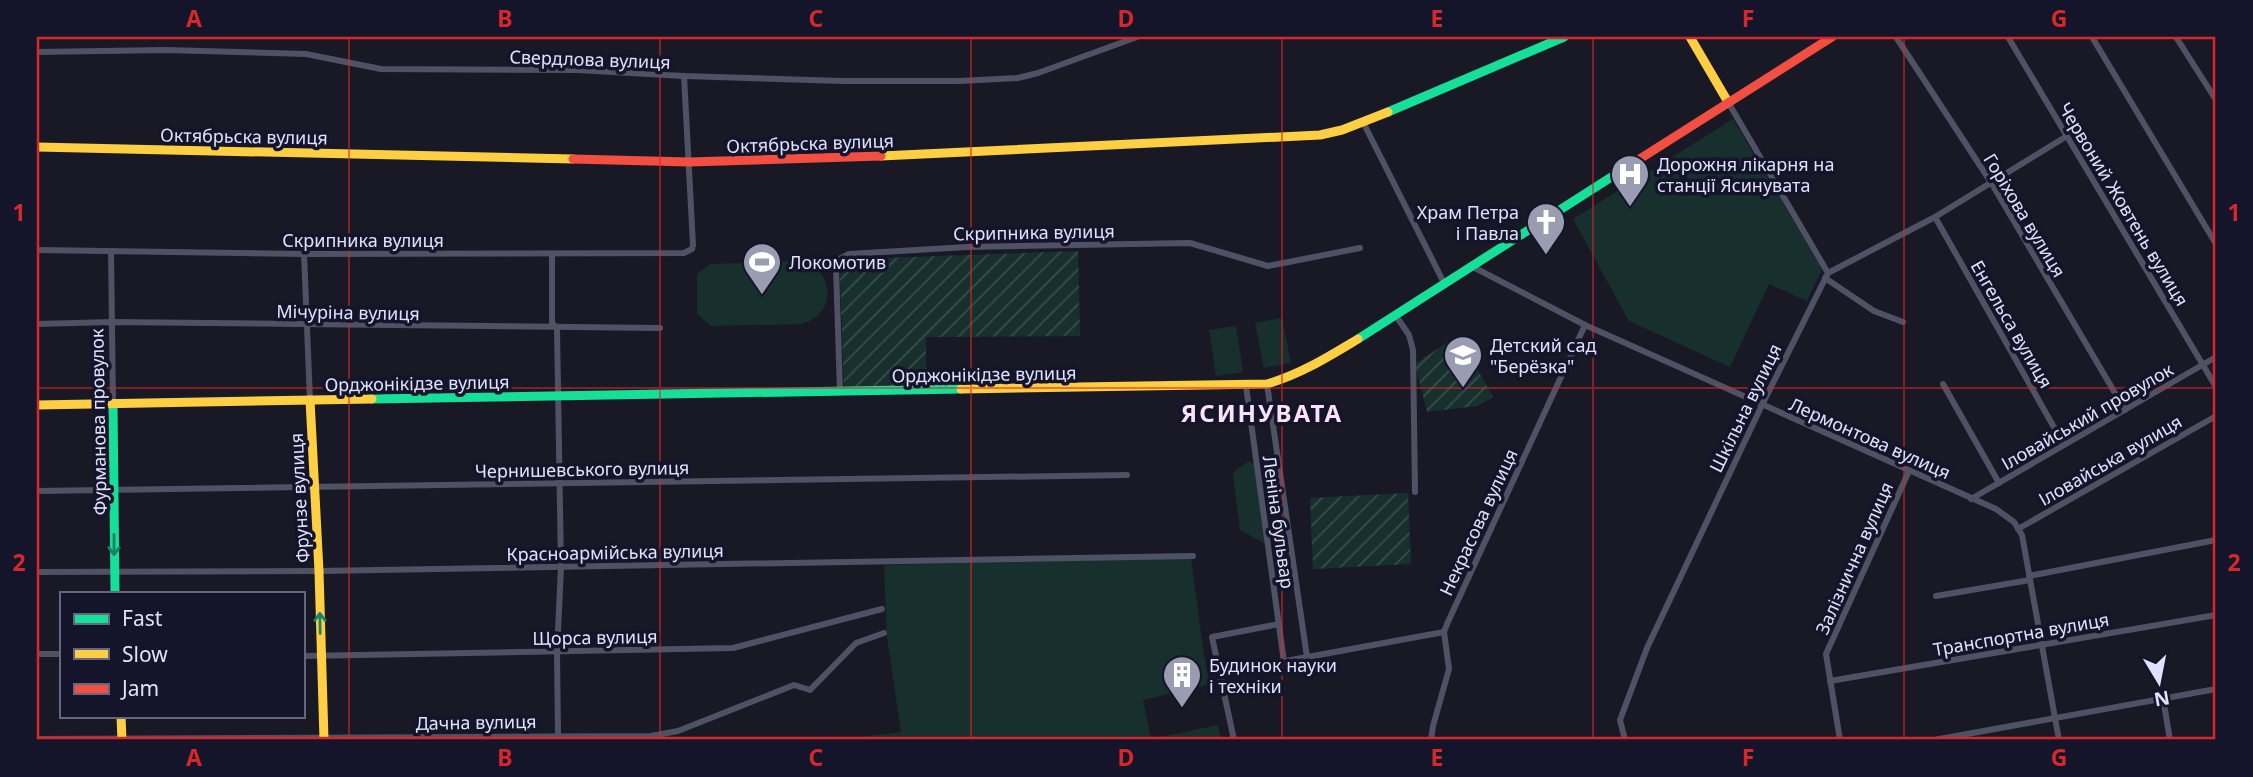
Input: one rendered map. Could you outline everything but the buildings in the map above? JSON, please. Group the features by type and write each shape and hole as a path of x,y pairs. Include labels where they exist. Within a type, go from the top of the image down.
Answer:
{"main road":[{"name":"Октябрьска вулиця","path":"37,147 689,162 961,153 1320,135 1363,122 1564,37"},
{"path":"1690,37 1728,102"},
{"name":"Орджонікідзе вулиця","path":"37,405 1267,384 1316,365 1396,316 1832,37"},
{"name":"Фрунзе вулиця","path":"310,400 324,739"},
{"name":"Фурманова провулок","path":"113,404 115,592"},
{"path":"121,718 122,739"}],"street":[{"name":"Свердлова вулиця","path":"37,52 166,50 306,54 381,69 577,70 906,82 1018,78 1137,37"},
{"name":"Горіхова вулиця","path":"1896,37 1992,184 2124,410"},
{"name":"Червоний Жовтень вулиця","path":"2008,37 2216,387"},
{"path":"2092,37 2216,244"},
{"path":"2176,37 2216,100"},
{"path":"684,76 689,162"},
{"path":"1728,102 1827,275 1874,311 1903,322"},
{"path":"1363,122 1445,285"},
{"path":"1827,275 1992,184 2067,136"},
{"name":"Скрипника вулиця","path":"37,250 304,254 678,254 692,250 693,245 689,162"},
{"name":"Енгельса вулиця","path":"1935,217 2064,445"},
{"name":"Скрипника вулиця","path":"840,392 836,267 842,256 849,254 967,247 1190,243 1268,266 1360,248"},
{"name":"Фурманова провулок","path":"111,251 113,404"},
{"name":"Фрунзе вулиця","path":"304,254 310,400"},
{"path":"552,254 552,323 557,328 559,397 561,567 557,652 558,735"},
{"name":"Лермонтова вулиця","path":"1473,267 1585,325 1996,509 2014,522 2020,532"},
{"name":"Шкільна вулиця","path":"1625,740 1620,719 1647,648 1827,275"},
{"path":"1396,316 1409,335 1413,350 1415,492"},
{"name":"Мічуріна вулиця","path":"37,324 112,322 660,328"},
{"name":"Некрасова вулиця","path":"1444,632 1585,325"},
{"name":"Іловайський провулок","path":"1971,499 2216,357"},
{"name":"Леніна бульвар","path":"1267,384 1307,657"},
{"path":"1943,384 1999,483"},
{"name":"Леніна бульвар","path":"1246,386 1284,662"},
{"name":"Іловайська вулиця","path":"2020,532 2216,416"},
{"name":"Залізнична вулиця","path":"1840,740 1826,654 1909,471"},
{"name":"Чернишевського вулиця","path":"37,491 1127,475"},
{"path":"2020,532 2059,740"},
{"path":"1936,596 2216,540"},
{"name":"Красноармійська вулиця","path":"37,572 319,571 1193,556"},
{"name":"Щорса вулиця","path":"304,656 733,648 882,609"},
{"name":"Транспортна вулиця","path":"1830,681 2216,615"},
{"path":"1234,740 1212,637 1279,624"},
{"path":"1220,673 1444,632 1449,669 1433,726 1432,740"},
{"name":"Дачна вулиця","path":"37,739 497,738 665,734 794,685 810,690 856,643 884,633"},
{"path":"37,654 60,654"},
{"path":"1934,740 2216,689"},
{"path":"2163,698 2170,740"}],"green space":[{"path":"1733,119 1822,269 1807,301 1769,284 1730,367 1629,321 1573,219"},
{"path":"1078,251 1080,336 926,337 926,388 844,389 840,275 845,263 857,259"},
{"name":"Локомотив","path":"809,261 823,277 827,295 821,312 813,319 802,324 711,326 697,314 697,274 710,264"},
{"path":"1282,318 1291,363 1264,368 1255,323"},
{"path":"1236,326 1243,372 1216,376 1209,330"},
{"path":"1458,335 1493,397 1477,406 1427,412 1415,364"},
{"path":"1249,461 1254,464 1266,544 1240,530 1233,475"},
{"path":"1408,493 1411,564 1313,569 1310,498"},
{"path":"1191,558 1210,684 1143,700 1151,739 1218,725 1221,740 839,740 901,732 887,637 884,565"}],"traffic: fast":[{"path":"1388,112 1564,37"},
{"path":"1358,339 1627,167"},
{"path":"372,399 961,389"},
{"path":"113,404 115,592"}],"traffic: slow":[{"path":"1690,37 1728,102"},
{"path":"881,156 1320,135 1342,130 1388,112"},
{"path":"37,147 573,159"},
{"path":"961,389 1267,384 1303,370 1358,339"},
{"path":"37,405 372,399"},
{"path":"310,400 324,740"},
{"path":"121,718 122,740"}],"traffic: jam":[{"path":"1627,167 1832,37"},
{"path":"573,159 689,162 881,156"}],"place":[{"name":"Дорожня лікарня на станції Ясинувата","path":"1630,208"},
{"name":"Храм Петра і Павла","path":"1546,256"},
{"name":"Локомотив","path":"762,296"},
{"name":"Детский сад \"Берёзка\"","path":"1463,389"},
{"name":"Будинок науки і техніки","path":"1182,709"}],"district":[{"name":"ЯСИНУВАТА","path":"1262,412"}]}
